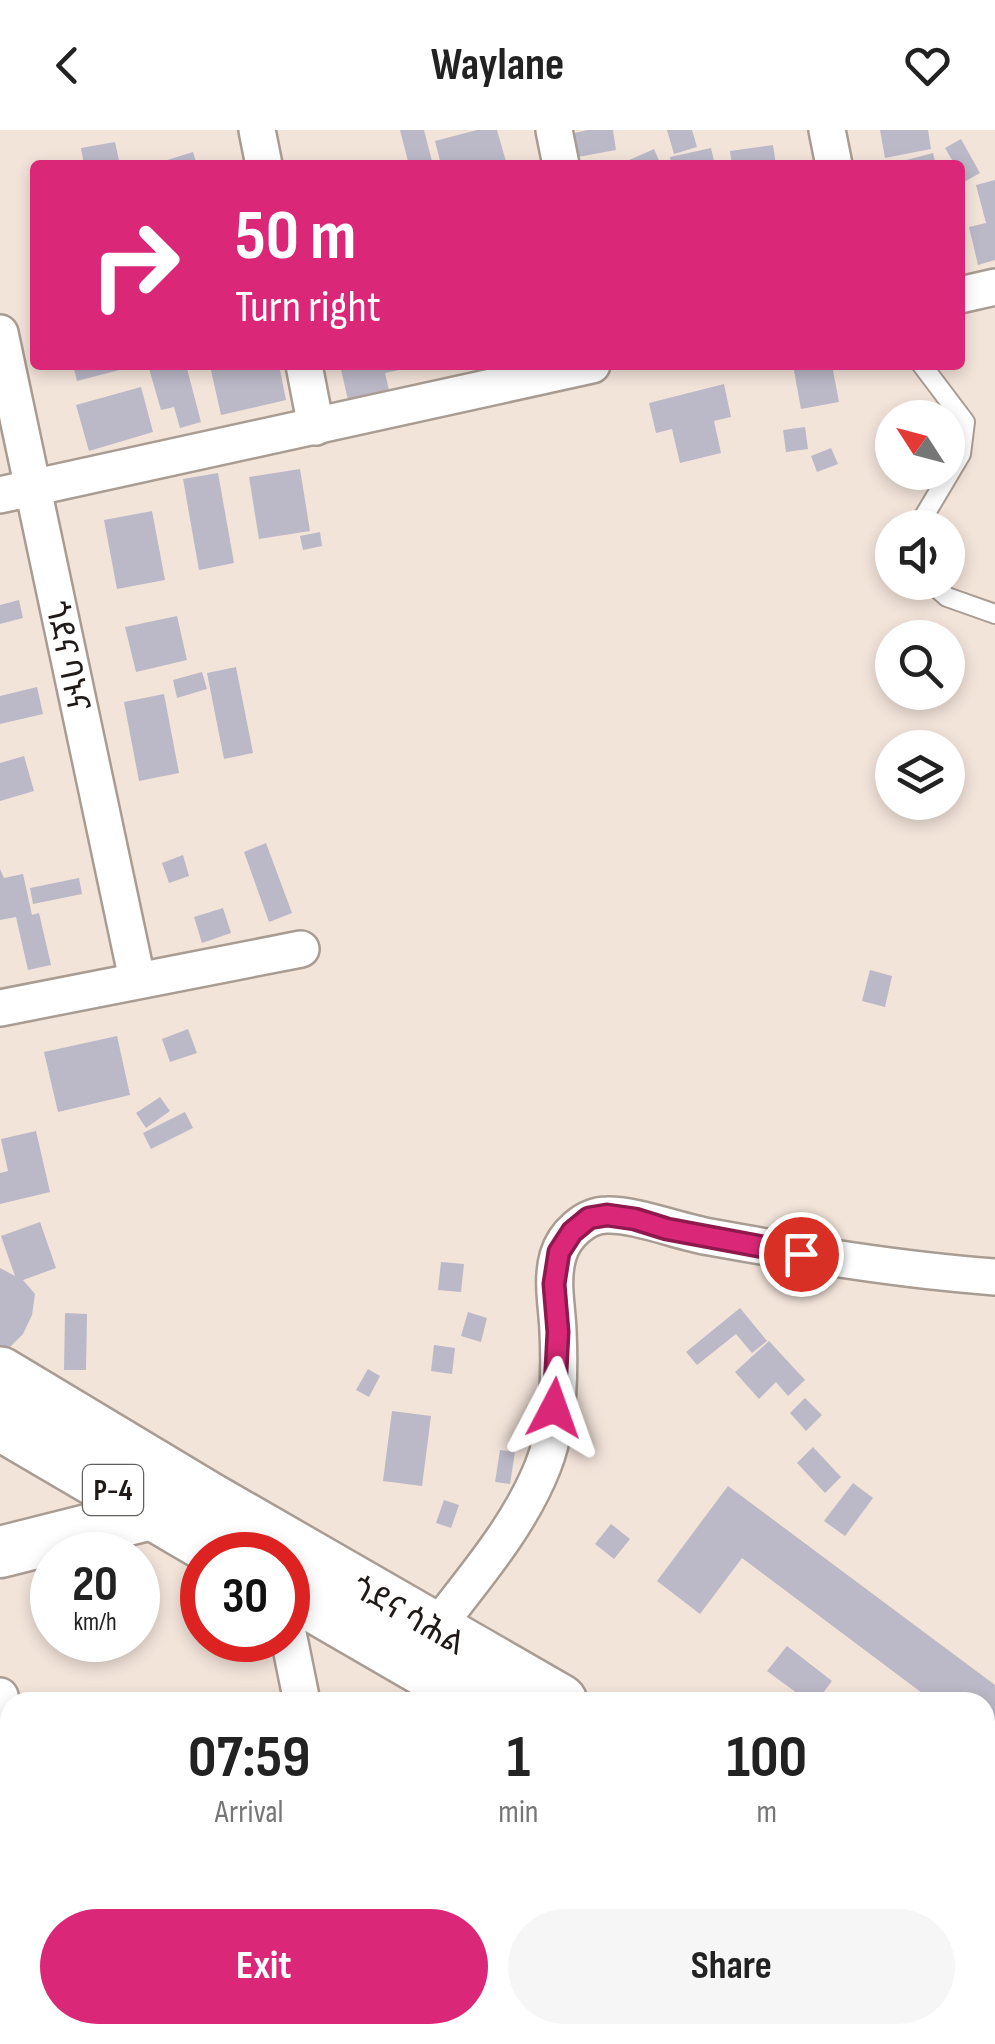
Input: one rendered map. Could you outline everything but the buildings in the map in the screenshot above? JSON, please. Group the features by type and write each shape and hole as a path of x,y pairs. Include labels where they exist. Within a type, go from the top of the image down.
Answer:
{"highway":[{"name":"ጎደና ሳሕል","path":"0,1374 208,1500 239,1532"},
{"name":"P-4","path":"0,1422 154,1514 209,1532"},
{"name":"ጎደና ሳሕል","path":"310,1573 434,1629 541,1692"},
{"path":"310,1602 466,1692"}],"street":[{"path":"257,130 263,160"},
{"path":"554,130 560,160"},
{"path":"828,130 833,160"},
{"path":"965,293 995,287"},
{"name":"ጎደና ባኑና","path":"0,333 16,491 137,979"},
{"path":"305,370 316,427"},
{"path":"16,491 570,370"},
{"path":"0,1008 302,948"},
{"path":"434,1629 491,1557 544,1465 557,1386 554,1284 559,1252 572,1232 589,1218 607,1215 635,1219 667,1229 833,1259 995,1277"},
{"path":"0,1552 208,1500"},
{"path":"294,1662 300,1692"}],"lane":[{"path":"926,370 965,422 961,454 928,510"},
{"path":"955,600 995,614"}],"route":[{"path":"554,1408 558,1332 554,1284 559,1252 572,1232 589,1218 607,1215 635,1219 667,1229 801,1254"}]}
